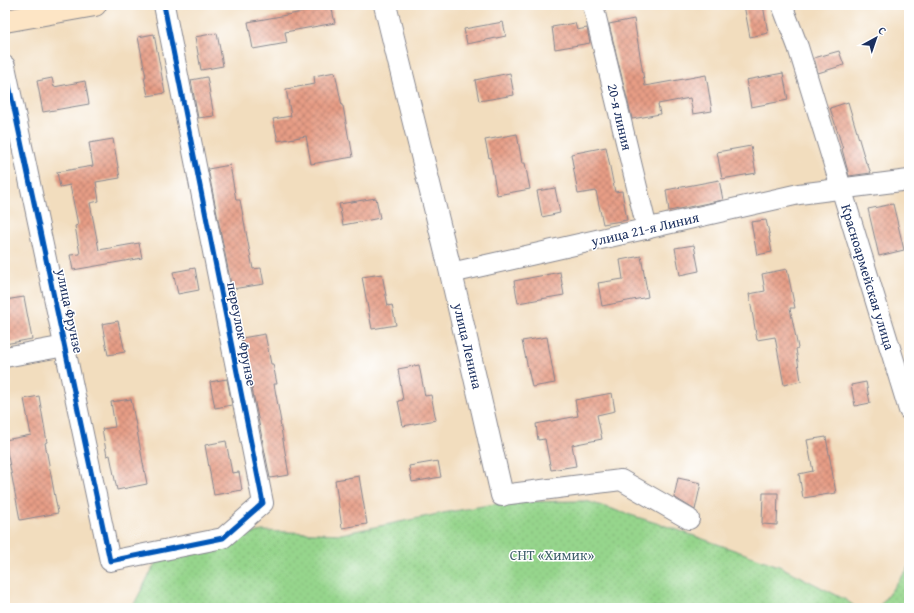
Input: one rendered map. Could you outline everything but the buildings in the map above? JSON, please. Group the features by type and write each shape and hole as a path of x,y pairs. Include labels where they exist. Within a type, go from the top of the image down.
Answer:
{"main road":[{"path":"5,21 95,5"}],"street":[{"name":"переулок Фрунзе","path":"110,561 223,538 263,503 164,5"},
{"name":"улица Ленина","path":"385,5 502,495 622,480 689,519"},
{"name":"20-я линия","path":"593,5 647,229"},
{"name":"Красноармейская улица","path":"782,5 798,47 909,410"},
{"name":"улица Фрунзе","path":"5,66 110,561"},
{"name":"Красноармейская улица","path":"841,190 909,180"},
{"name":"улица 21-я Линия","path":"450,273 799,194 841,190"},
{"path":"5,357 65,346"}],"green space":[{"name":"СНТ «Химик»","path":"586,501 672,528 779,566 846,600 857,608 132,608 157,560 262,531 341,534 506,502"},
{"path":"909,567 909,608 878,608"}],"cycle path":[{"path":"5,66 110,561 223,538 263,503 164,5"}]}
